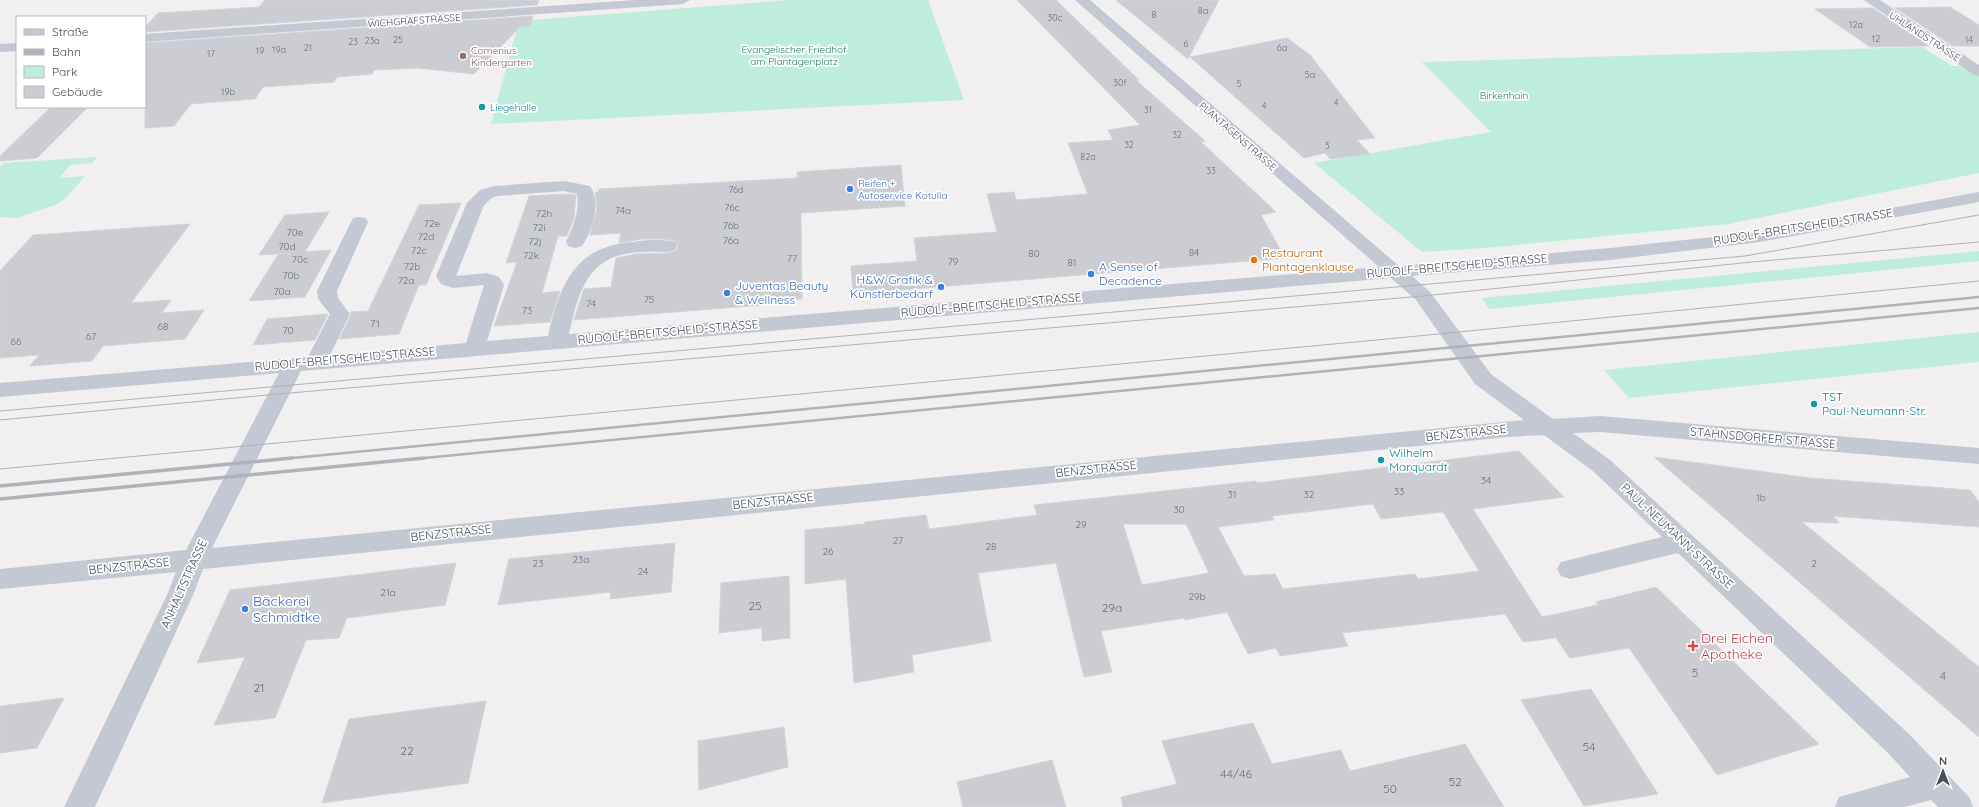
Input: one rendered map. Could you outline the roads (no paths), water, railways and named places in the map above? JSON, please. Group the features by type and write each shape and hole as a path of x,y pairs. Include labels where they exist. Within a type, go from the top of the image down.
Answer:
{"street":[{"name":"WICHGRAFSTRASSE","path":"146,38 561,10 683,0"},
{"name":"PLANTAGENSTRASSE","path":"1082,0 1394,271"},
{"name":"UHLANDSTRASSE","path":"1871,0 1976,68"},
{"path":"0,48 16,47"},
{"path":"475,348 494,285 492,281 487,279 453,282 448,280 446,276 470,214 480,198 495,191 564,186 584,190 587,198 581,231 574,242"},
{"name":"RUDOLF-BREITSCHEID-STRASSE","path":"0,390 557,341 1610,254 1760,237 1979,197"},
{"path":"316,362 340,314 328,299 327,291 358,222"},
{"path":"557,341 575,279 587,264 617,249 668,246"},
{"name":"PAUL-NEUMANN-STRASSE","path":"1394,271 1423,296 1483,379 1602,466 1899,744 1958,807"},
{"name":"ANHALTSTRASSE","path":"78,807 180,595 194,559 294,364"},
{"name":"STAHNSDORFER STRASSE","path":"1547,426 1600,424 1979,456"},
{"name":"BENZSTRASSE","path":"0,579 1547,426"},
{"path":"1570,569 1683,542"},
{"path":"1850,807 1936,784"}],"tram line":[{"path":"0,411 1745,256 1979,215"},
{"path":"0,420 278,394 1423,296 1752,262 1979,242"},
{"path":"0,469 1387,339 1979,281"}],"railway":[{"path":"282,459 1979,297"},
{"path":"414,459 1979,308"},
{"path":"0,486 292,458"},
{"path":"0,499 424,458"}],"place":[{"name":"Comenius Kindergarten","path":"463,56"},
{"name":"Liegehalle","path":"482,107"},
{"name":"Reifen + Autoservice Kotulla","path":"850,189"},
{"name":"Restaurant Plantagenklause","path":"1254,260"},
{"name":"A Sense of Decadence","path":"1091,274"},
{"name":"H&W Grafik & Künstlerbedarf","path":"941,287"},
{"name":"Juventas Beauty & Wellness","path":"727,293"},
{"name":"TST Paul-Neumann-Str.","path":"1814,404"},
{"name":"Wilhelm Marquardt","path":"1381,460"},
{"name":"Bäckerei Schmidtke","path":"245,609"},
{"name":"Drei Eichen Apotheke","path":"1693,646"}],"park label":[{"name":"Evangelischer Friedhof am Plantagenplatz","path":"794,54"},
{"name":"Birkenhain","path":"1504,95"}]}
